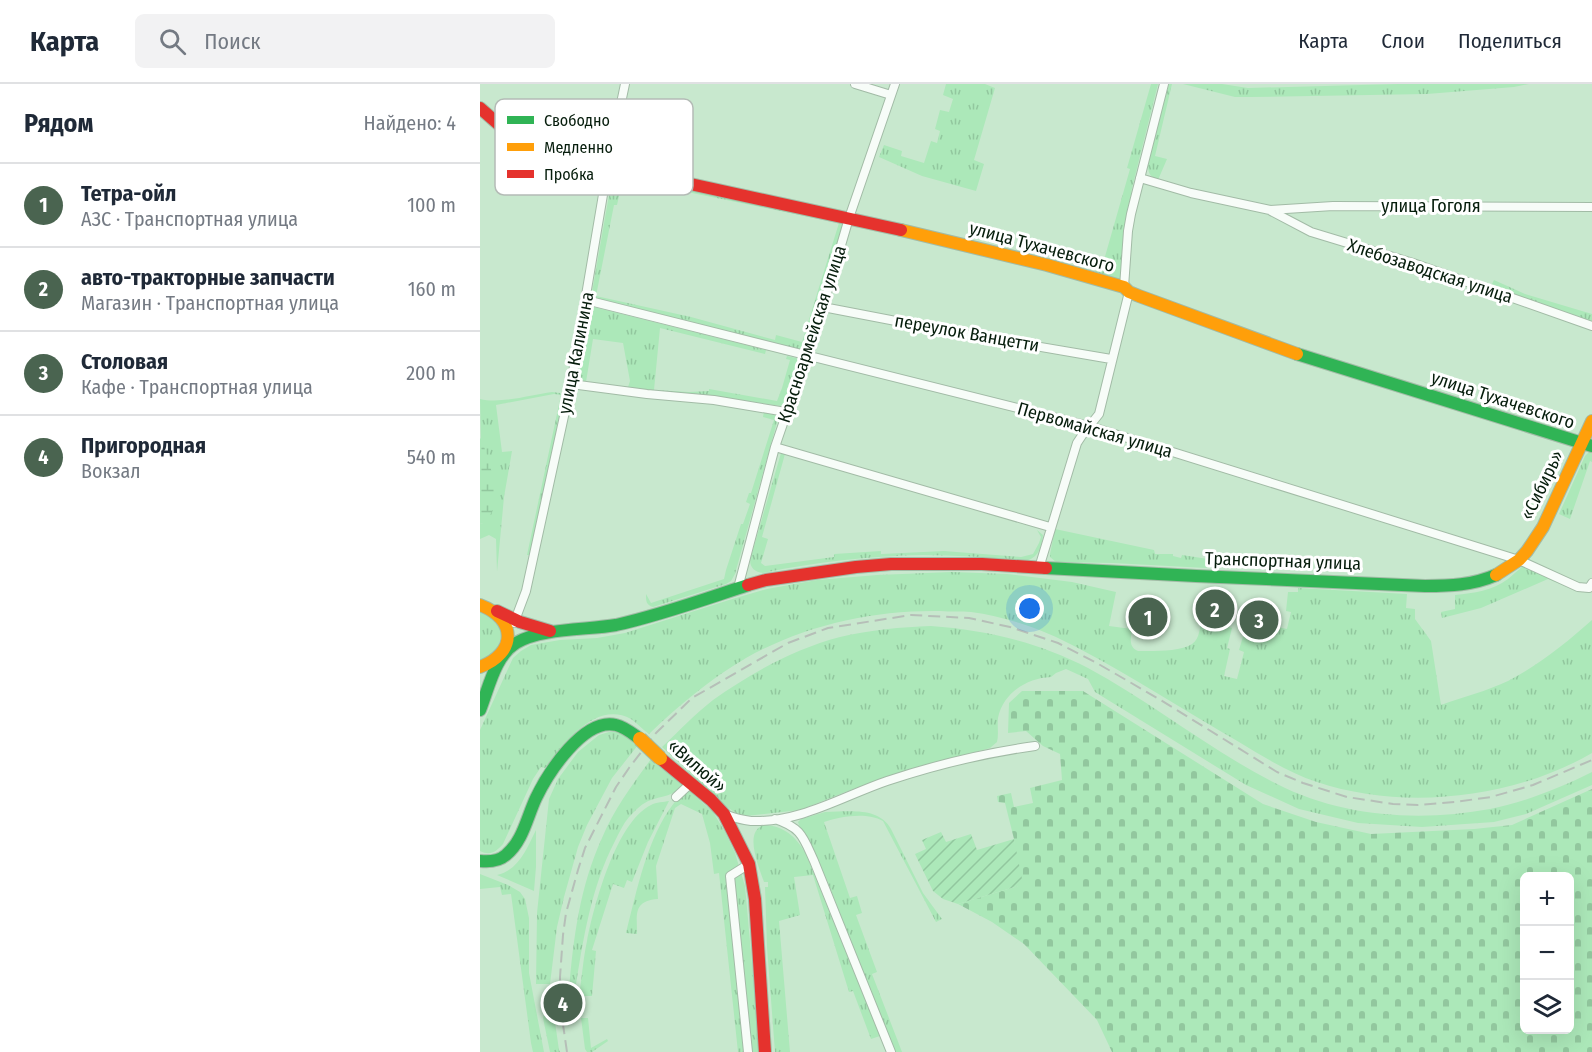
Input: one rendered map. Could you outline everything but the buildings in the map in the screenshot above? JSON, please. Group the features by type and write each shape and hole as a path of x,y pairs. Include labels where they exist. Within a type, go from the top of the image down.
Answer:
{"main road":[{"name":"улица Тухачевского","path":"480,108 495,121"},
{"name":"улица Тухачевского","path":"693,184 1047,265 1127,290 1311,358 1587,445"},
{"name":"«Сибирь»","path":"1519,560 1543,526 1587,445 1592,421"},
{"name":"Транспортная улица","path":"480,667 489,664 517,642 528,637 625,622 790,575 879,565 982,564 1196,576 1452,586 1481,582 1499,574 1519,560"},
{"path":"484,605 515,620 556,632"},
{"path":"480,710 507,640 505,622 497,612 484,605"},
{"name":"«Вилюй»","path":"480,861 495,861 509,853 518,840 546,780 573,745 588,730 602,724 614,724 630,731 711,800 724,814 749,864 755,899 765,1052"}],"street":[{"name":"улица Калинина","path":"622,99 625,84"},
{"path":"855,84 891,94"},
{"name":"Красноармейская улица","path":"738,588 775,447 895,84"},
{"path":"1039,568 1077,443 1099,414 1127,290 1128,231 1164,84"},
{"path":"1140,178 1191,193 1270,210"},
{"name":"улица Калинина","path":"507,640 526,591 571,384 603,195"},
{"name":"улица Гоголя","path":"1270,210 1333,206 1592,207"},
{"name":"Хлебозаводская улица","path":"1270,210 1311,232 1413,263 1592,326"},
{"name":"Первомайская улица","path":"586,300 1089,426 1519,560 1578,587 1588,588 1592,583"},
{"name":"переулок Ванцетти","path":"823,307 1111,359"},
{"path":"571,384 714,400 786,412"},
{"path":"775,447 1050,527"},
{"path":"724,814 750,821 774,819 815,810 886,781 930,768 994,752 1035,746"},
{"path":"676,797 691,783"},
{"path":"774,819 794,826 806,843 891,1052"},
{"path":"748,1052 730,876 749,864"}],"green space":[{"path":"946,84 985,84 995,88 974,160 984,164 976,191 922,176 879,157 884,145 902,151 901,156 924,163 931,141 937,143 940,131 935,129 940,110 949,112 953,99 943,95"},
{"path":"1151,84 1158,84 1132,188 1120,281 1095,274 1095,272 1104,260"},
{"path":"1169,84 1172,84 1155,156 1167,159 1158,180 1150,174 1148,163"},
{"path":"1183,84 1222,84 1248,88 1398,84 1529,84 1427,94 1235,97"},
{"path":"693,188 846,220 804,350 591,298 609,195 619,195 617,205 614,205 596,296 691,317 775,340 776,335 802,342 839,223 693,193"},
{"path":"1494,280 1525,294 1592,314 1592,321 1513,295 1514,292 1492,284"},
{"path":"590,306 766,350 765,354 660,328 654,390 689,392 709,391 709,389 777,401 790,360 786,359 787,356 800,359 784,404 781,406 706,395 694,395 582,383 578,377","holes":["593,339 623,343 630,381 628,387 586,382"]},
{"path":"552,392 560,393 563,397 531,555 527,555 561,395 554,394 496,405 502,452 512,451 504,497 497,572 496,539 489,535 480,539 480,523 483,524 480,399 506,400"},
{"path":"764,411 779,415 735,574 731,581 653,607 649,605 646,594 651,603 724,579 741,524 743,524 750,504 746,502 751,493 774,420 763,417"},
{"path":"480,438 492,472 495,494 490,515 483,524 480,523"},
{"path":"1589,452 1592,453 1592,462 1590,461 1570,519 1559,514 1585,456"},
{"path":"781,453 785,454 762,537 768,539 761,563 765,566 834,557 834,554 881,551 881,554 944,551 1021,557 1033,554 1041,537 1037,530 1043,535 1041,547 1035,556 1028,560 923,555 842,560 758,572 752,567 750,560"},
{"path":"1055,529 1154,550 1155,554 1208,559 1210,565 1206,568 1056,562 1050,557"},
{"path":"1523,566 1573,587 1575,590 1548,579 1481,608 1442,618 1441,612 1455,609 1455,595 1489,589 1508,579"},
{"path":"952,572 1007,574 1072,582 1116,592 1109,626 1132,629 1131,645 1138,651 1187,647 1197,639 1202,617 1217,621 1223,602 1233,604 1228,627 1232,628 1227,648 1230,649 1224,676 1237,679 1244,652 1239,650 1244,633 1274,638 1277,627 1287,629 1291,612 1286,611 1288,592 1298,592 1298,588 1407,594 1406,608 1415,609 1415,619 1431,641 1441,705 1492,688 1519,675 1552,653 1592,620 1592,753 1561,769 1528,781 1457,796 1421,798 1350,791 1317,782 1267,759 1139,682 1065,641 1039,630 999,617 971,612 890,613 816,628 769,646 707,684 649,734 631,719 618,715 605,715 593,720 571,737 545,768 541,767 533,779 503,844 493,852 480,851 480,730 513,658 531,645 625,633 767,589 817,580"},
{"path":"480,610 487,612 502,632 497,652 480,662"},
{"path":"931,626 992,634 1031,644 1069,659 1136,696 1253,771 1277,784 1327,804 1381,814 1436,815 1490,809 1516,803 1592,772 1592,785 1526,814 1494,822 1422,827 1358,823 1299,809 1246,785 1095,692 1088,679 1066,669 1051,677 1033,680 1017,688 1011,694 1005,701 998,718 997,742 990,748 853,789 800,810 746,816 736,813 662,747 713,700 742,680 790,655 840,637 886,629"},
{"path":"1022,691 1083,691 1263,804 1316,822 1371,834 1512,825 1592,789 1592,1052 1112,1052 1097,1020 1024,944 992,922 958,904 1018,886 1014,839 1005,803 998,802 997,796 1011,793 1014,807 1033,803 1030,788 1062,780 1060,754 1043,746 1026,731 1008,733 1009,703"},
{"path":"619,732 638,745 612,778 587,825 578,847 557,927 550,984 536,984 537,913 549,799 558,779 578,752 599,735"},
{"path":"651,759 682,785 671,794 642,805 629,817 621,829 594,895 575,991 569,991 579,913 594,856 618,807"},
{"path":"688,790 713,812 725,832 735,853 745,886 760,1052 738,1052 719,873 714,874 710,843 702,814 681,804 675,808 656,866 658,899 644,902 640,906 637,915 637,934 626,933 650,848 674,803"},
{"path":"669,801 648,842 632,882 627,880 624,888 613,884 592,950 596,951 592,996 579,996 595,907 617,846 638,814 653,804"},
{"path":"825,812 862,812 878,817 885,822 891,829 923,893 942,919 936,922 883,821 877,818 854,816 824,822 850,898 857,896 862,913 856,915 877,972 872,974 902,1052 895,1052 826,878 798,822"},
{"path":"764,825 784,830 798,842 806,854 880,1036 871,1039 853,991 849,992 813,875 794,877 800,915 779,921 790,1052 775,1052 767,947 765,887 768,887 768,882 764,882 753,842 754,834"},
{"path":"536,830 534,891 497,875 517,863 526,851"},
{"path":"941,832 946,842 971,834 977,850 1014,839 1022,879 1018,886 958,904 943,899 933,891 915,854 926,849 922,840"},
{"path":"480,874 508,885 520,892 525,899 529,918 529,973 544,1052 533,1052 531,1043 511,894 502,895 500,887 480,889"},
{"path":"552,1001 560,1052 550,1052 543,1018 547,1003"},
{"path":"581,1018 588,1018 591,1048 607,1039 608,1041 592,1052 587,1052 585,1049"}],"railway":[{"path":"567,1052 560,1004 566,913 585,848 616,787 656,733 692,698 788,643 828,628 911,615 969,618 1010,627 1058,643 1095,662 1277,772 1347,797 1393,804 1418,805 1491,797 1533,785 1592,760"}],"traffic: fast":[{"path":"1297,354 1592,446"},
{"path":"1046,568 1425,586 1461,584 1496,575"},
{"path":"480,710 503,656 516,643 526,638 551,632 605,627 633,621 748,585"},
{"path":"480,861 497,860 517,843 536,798 549,775 580,738 604,725 616,725 640,739"}],"traffic: slow":[{"path":"901,230 1047,265 1124,287 1139,296 1297,354"},
{"path":"1496,575 1519,560 1543,527 1592,421"},
{"path":"480,605 501,619 508,636 501,653 480,667"},
{"path":"640,739 660,758"}],"traffic: jam":[{"path":"480,108 495,121"},
{"path":"693,185 901,230"},
{"path":"748,585 766,580 891,564 982,564 1046,568"},
{"path":"497,611 520,622 550,631"},
{"path":"660,758 711,800 724,814 749,864 755,899 765,1052"}],"place":[{"name":"авто-тракторные запчасти","path":"1215,609"},
{"name":"Тетра-ойл","path":"1148,617"},
{"name":"Столовая","path":"1259,620"},
{"name":"Пригородная","path":"563,1003"}]}
